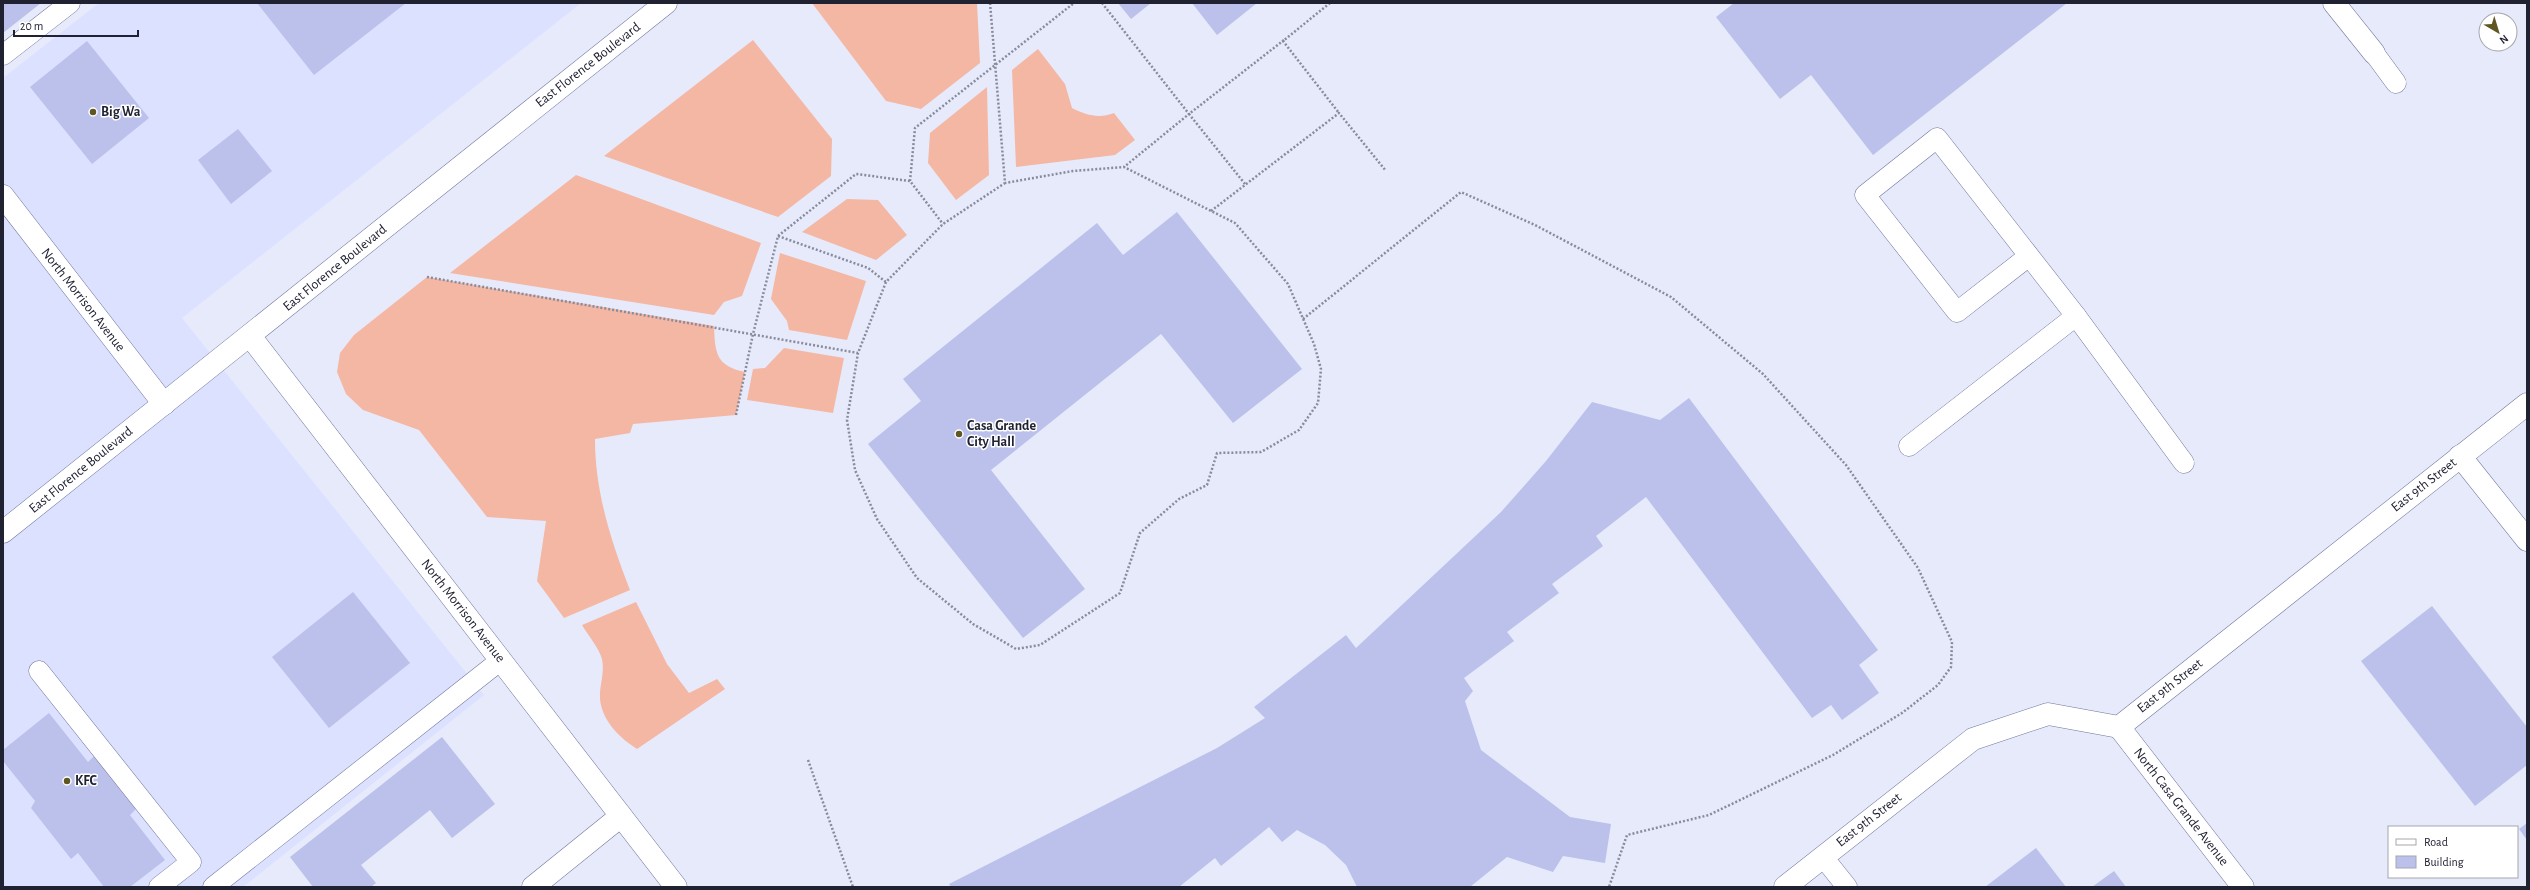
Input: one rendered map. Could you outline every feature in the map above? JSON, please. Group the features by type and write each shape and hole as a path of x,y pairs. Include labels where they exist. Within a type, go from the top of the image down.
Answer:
{"street":[{"name":"East Florence Boulevard","path":"3,532 666,3"},
{"path":"2334,3 2374,53"},
{"name":"North Morrison Avenue","path":"3,196 164,404"},
{"name":"North Morrison Avenue","path":"250,336 676,887"},
{"name":"East 9th Street","path":"1785,887 1973,739 2048,714 2119,727 2527,404"},
{"path":"2460,456 2527,540"},
{"name":"North Casa Grande Avenue","path":"2119,727 2243,887"},
{"path":"533,887 621,816"}],"lane":[{"path":"3,56 70,3"},
{"path":"2374,53 2396,83"},
{"path":"2029,256 1957,312 1865,195 1937,138 2076,316 2184,462"},
{"path":"1909,446 2076,316"},
{"path":"213,887 501,660"},
{"path":"39,671 191,862 159,887"},
{"path":"1823,857 1847,887"}],"path":[{"path":"990,3 994,66 1005,183"},
{"path":"943,224 910,181 915,128 1074,3"},
{"path":"1102,3 1245,184"},
{"path":"1124,167 1330,3"},
{"path":"1284,40 1339,113 1386,171"},
{"path":"1211,211 1339,113"},
{"path":"1124,167 1235,223 1288,284 1303,319 1321,369 1318,404 1299,430 1261,452 1217,453 1207,485 1179,499 1140,533 1120,593 1040,645 1016,649 973,624 917,578 877,519 855,470 847,420 858,353 886,282 943,224 1005,183 1073,171 1124,167"},
{"path":"736,415 753,334 778,236 856,174 910,181"},
{"path":"1303,319 1461,192 1534,225 1671,297 1763,374 1846,465 1918,568 1952,642 1951,668 1938,685 1902,713 1833,755 1709,815 1627,835 1609,887"},
{"path":"778,236 868,268 886,282"},
{"path":"427,277 858,353"},
{"path":"808,760 853,887"}],"shaded area":[{"path":"99,3 581,3 182,318 484,695 243,887 3,887 3,78"},
{"path":"812,3 977,3 980,63 921,109 886,101"},
{"path":"753,40 832,139 831,176 778,217 604,156"},
{"path":"1038,49 1065,84 1072,108 1082,113 1098,116 1114,113 1135,140 1115,155 1016,167 1012,70"},
{"path":"987,87 989,175 956,200 928,163 930,133"},
{"path":"576,175 761,243 742,296 724,302 714,315 450,273"},
{"path":"847,199 878,200 907,235 876,260 802,232"},
{"path":"780,253 866,281 847,340 789,330 787,321 771,299"},
{"path":"427,277 714,326 715,344 719,357 728,366 745,372 736,415 633,424 630,433 595,439 598,478 605,516 630,590 564,618 537,581 546,521 487,517 419,430 363,410 346,394 337,372 340,353 354,335"},
{"path":"784,348 844,358 833,413 747,400 753,369 765,368"},
{"path":"636,602 667,664 689,693 717,679 725,689 637,749 618,734 604,715 600,699 603,669 602,659 596,646 582,625"}],"building":[{"path":"3,3 41,3 3,33"},
{"path":"257,3 406,3 314,75"},
{"path":"1118,3 1151,3 1131,19"},
{"path":"1192,3 1257,3 1217,35"},
{"path":"1734,3 2067,3 1873,155 1811,75 1780,99 1716,17"},
{"path":"87,41 149,118 92,164 30,87"},
{"path":"238,129 272,171 231,204 198,160"},
{"name":"Casa Grande City Hall","path":"1177,212 1302,369 1233,423 1161,334 991,470 1085,589 1023,638 868,444 921,401 903,379 1097,223 1123,255"},
{"path":"1689,398 1878,650 1859,665 1879,693 1842,720 1831,705 1812,718 1646,497 1596,536 1603,546 1552,584 1559,593 1507,632 1514,641 1464,678 1473,691 1465,701 1481,750 1570,817 1611,824 1605,863 1563,856 1553,872 1507,857 1470,887 1357,887 1346,865 1325,845 1297,830 1282,842 1269,827 1221,866 1215,858 1179,887 951,887 949,884 1217,748 1265,718 1254,707 1346,635 1356,648 1501,512 1546,461 1592,402 1660,420"},
{"path":"353,592 410,663 329,728 272,657"},
{"path":"2432,606 2527,727 2527,765 2475,806 2361,661"},
{"name":"KFC","path":"49,713 88,762 94,756 136,809 130,815 165,860 130,887 104,887 78,853 71,859 31,808 35,801 3,761 3,750"},
{"path":"442,737 495,804 452,838 430,810 361,865 376,883 371,887 313,887 290,857"},
{"path":"2527,823 2527,840 2519,829"},
{"path":"2036,848 2066,887 1985,887"},
{"path":"2114,871 2126,887 2092,887"}],"place":[{"name":"Big Wa","path":"93,112"},
{"name":"Casa Grande City Hall","path":"959,434"},
{"name":"KFC","path":"67,781"}]}
